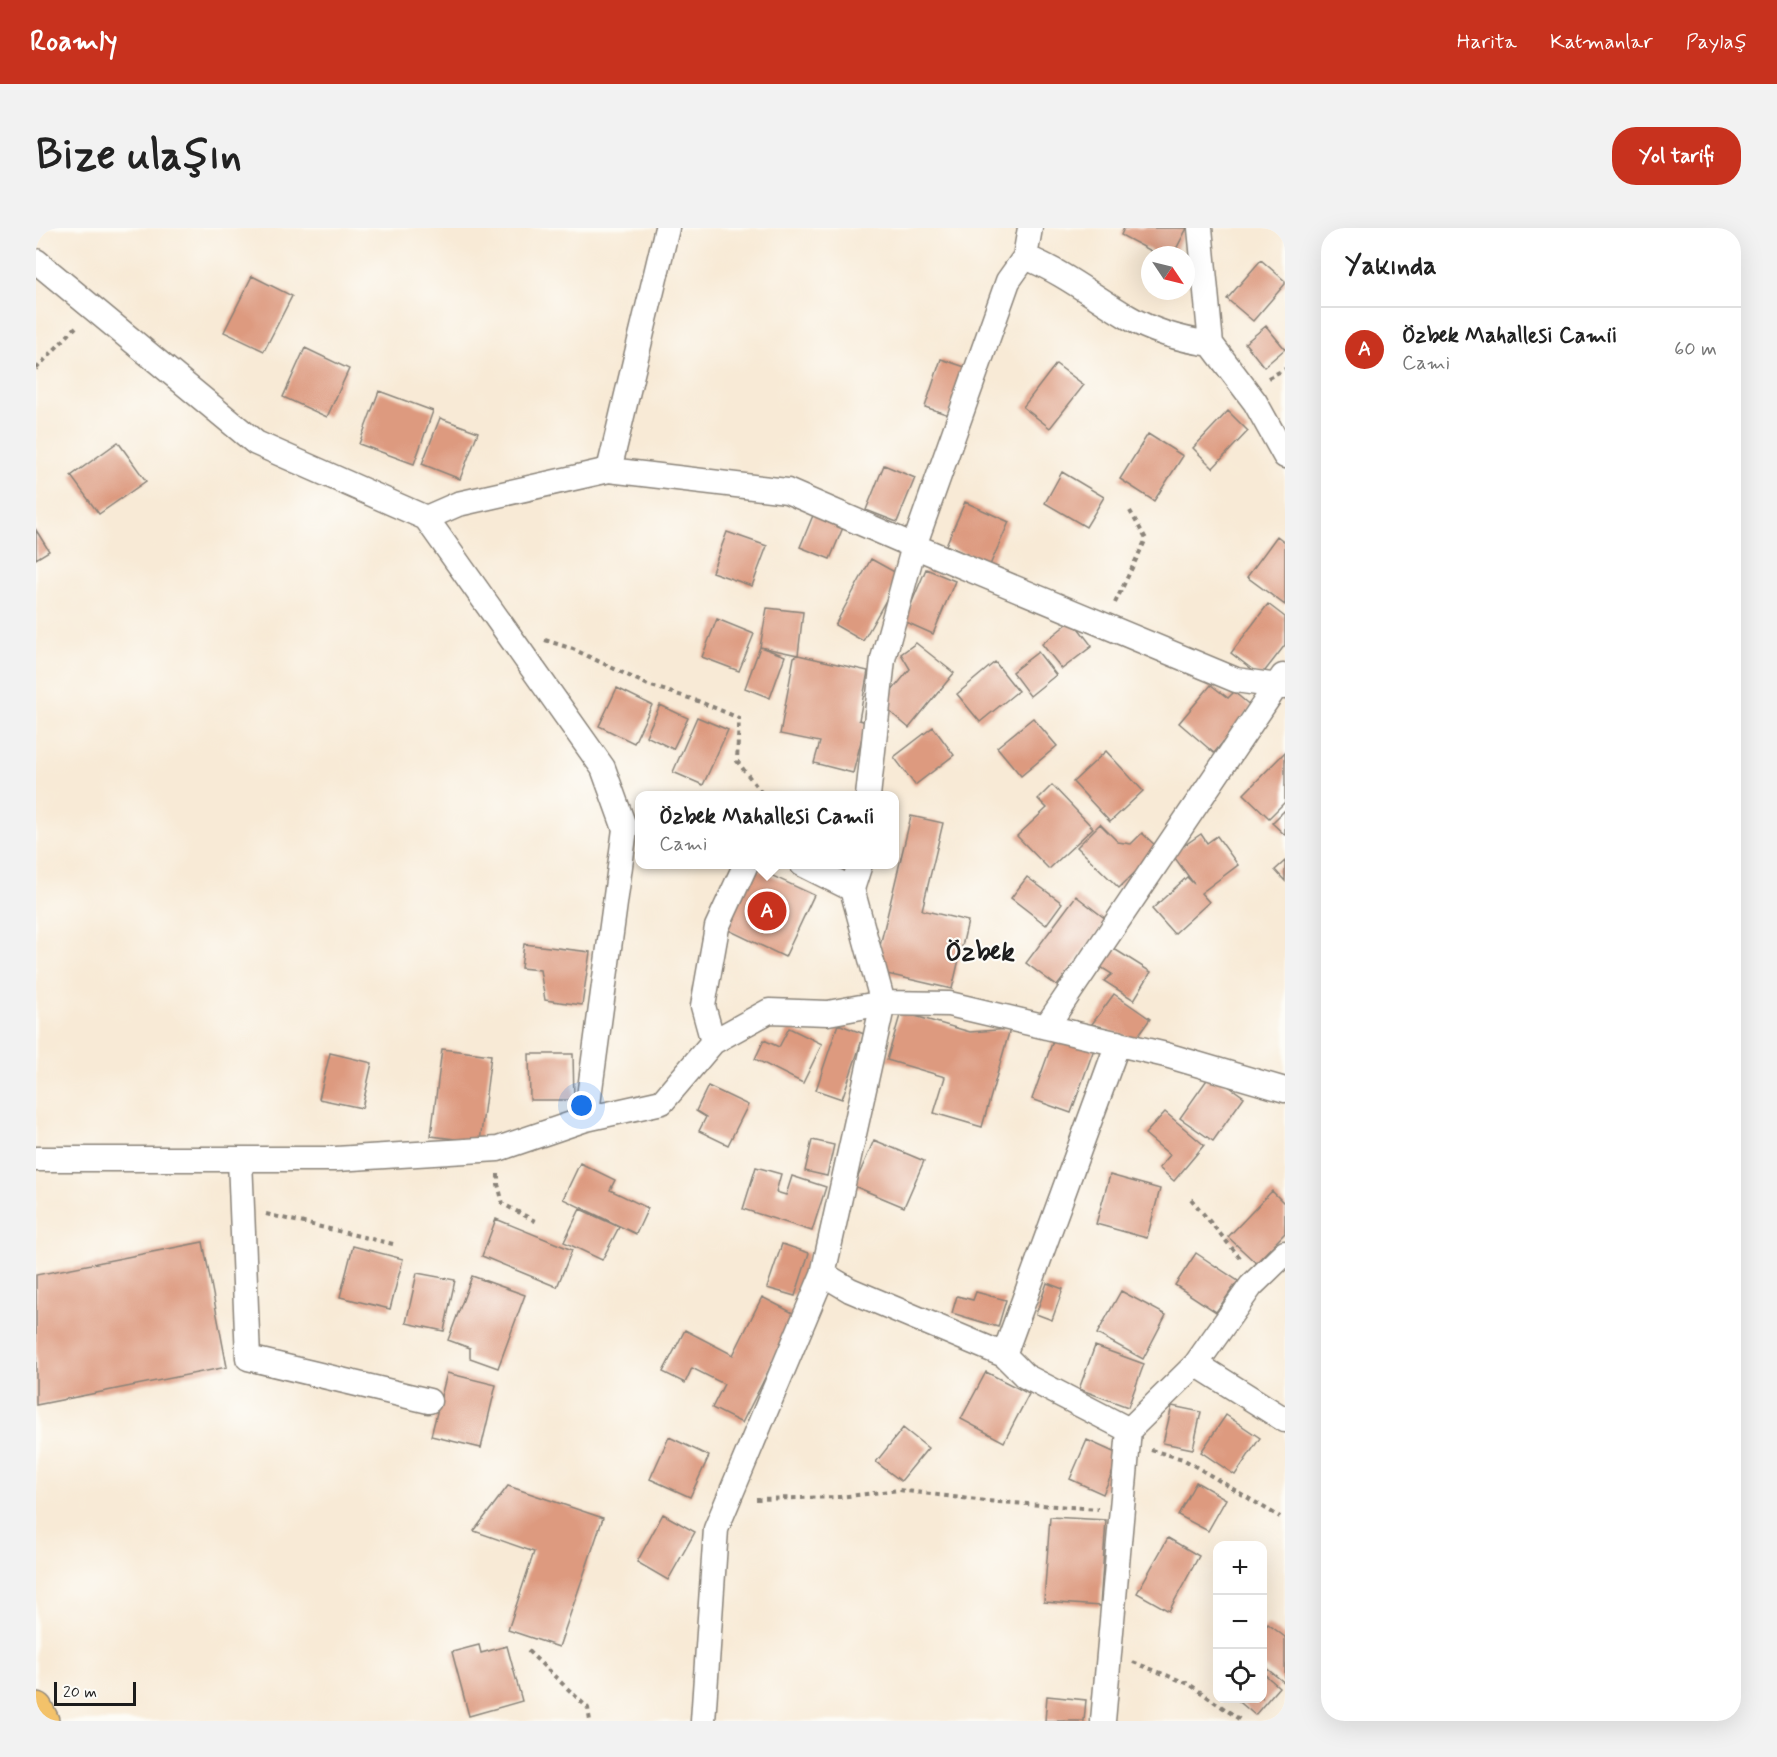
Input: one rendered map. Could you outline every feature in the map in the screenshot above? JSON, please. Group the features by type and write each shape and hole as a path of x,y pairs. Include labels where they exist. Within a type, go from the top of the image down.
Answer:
{"highway":[{"path":"36,1709 42,1721"}],"street":[{"path":"609,470 667,228"},
{"path":"868,791 883,659 914,546 1008,281 1025,257 1030,228"},
{"path":"1200,228 1211,344 1255,402 1285,456"},
{"path":"1025,257 1048,266 1131,319 1185,341 1211,344"},
{"path":"36,261 256,443 426,519 603,768 625,829 586,1119"},
{"path":"426,519 458,504 609,470 787,491 1236,680 1282,682"},
{"path":"1046,1027 1282,682"},
{"path":"713,1042 703,1006 715,938 717,927 744,869"},
{"path":"812,869 852,889"},
{"path":"699,1719 716,1529 823,1274 883,1003 852,889 858,869"},
{"path":"36,1159 336,1159 498,1149 586,1119 662,1102 713,1042 769,1011 828,1014 883,1003 949,1004 1166,1055 1285,1090"},
{"path":"1004,1354 1118,1043"},
{"path":"240,1159 248,1358 429,1401"},
{"path":"1102,1721 1128,1437 1196,1364 1251,1287 1285,1253"},
{"path":"823,1274 850,1290 1004,1354 1025,1376 1128,1437"},
{"path":"1196,1364 1285,1420"}],"path":[{"path":"36,369 93,309"},
{"path":"1104,625 1146,539 1130,511"},
{"path":"502,625 573,649 648,685 739,717 737,761 761,791"},
{"path":"498,1149 498,1184 503,1203 537,1222"},
{"path":"1191,1198 1258,1279"},
{"path":"242,1209 397,1245"},
{"path":"1128,1437 1183,1459 1280,1517"},
{"path":"728,1499 840,1497 899,1490 985,1501 1122,1510"},
{"path":"528,1651 588,1708 590,1721"},
{"path":"1109,1653 1189,1684 1242,1721"}],"building":[{"path":"1124,228 1187,228 1178,246 1142,246 1121,235"},
{"path":"1261,260 1285,281 1285,284 1253,321 1227,299"},
{"path":"252,276 292,296 264,351 224,332"},
{"path":"1266,326 1285,349 1264,367 1245,343"},
{"path":"305,348 349,369 327,417 283,397"},
{"path":"941,359 965,367 949,415 925,407"},
{"path":"1056,364 1084,385 1050,428 1023,407"},
{"path":"379,391 433,411 414,464 359,444"},
{"path":"1228,411 1248,431 1213,468 1193,448"},
{"path":"440,418 478,432 460,479 422,464"},
{"path":"1148,434 1183,456 1154,501 1120,479"},
{"path":"118,442 146,481 99,514 71,476"},
{"path":"884,465 915,478 897,522 866,510"},
{"path":"1062,472 1104,497 1086,527 1045,503"},
{"path":"965,502 1009,522 990,565 946,545"},
{"path":"814,513 844,525 830,559 800,547"},
{"path":"36,530 49,551 36,559"},
{"path":"727,532 767,546 752,586 712,572"},
{"path":"1277,536 1285,542 1285,605 1247,577"},
{"path":"871,559 900,575 863,641 835,625"},
{"path":"926,569 955,581 933,634 904,621"},
{"path":"1268,604 1285,617 1285,645 1261,676 1231,653"},
{"path":"767,608 803,612 798,655 760,647"},
{"path":"717,619 754,634 739,671 702,657"},
{"path":"1072,620 1092,646 1062,669 1042,644"},
{"path":"916,643 954,673 909,728 881,704 910,669 901,654"},
{"path":"760,647 785,656 770,698 745,688"},
{"path":"1038,652 1056,675 1030,696 1012,672"},
{"path":"798,655 868,671 859,720 866,722 853,773 814,763 820,742 780,734 794,657"},
{"path":"995,662 1018,691 980,722 957,694"},
{"path":"1211,685 1228,698 1234,692 1252,707 1214,753 1179,723"},
{"path":"617,688 652,705 634,743 599,726"},
{"path":"660,705 688,718 673,749 646,736"},
{"path":"697,717 728,730 703,785 673,772"},
{"path":"1033,718 1057,746 1021,776 997,747"},
{"path":"933,727 954,755 915,785 894,757"},
{"path":"1106,751 1143,791 1110,822 1073,782"},
{"path":"1285,752 1285,802 1269,818 1244,794"},
{"path":"1052,785 1093,828 1049,869 1017,836 1047,808 1038,799"},
{"path":"1285,810 1285,835 1272,823"},
{"path":"911,816 943,823 922,910 968,921 952,989 874,971"},
{"path":"1100,824 1118,842 1131,844 1142,833 1159,849 1119,888 1077,847"},
{"path":"1201,834 1207,843 1217,836 1238,865 1201,893 1209,902 1174,934 1152,909 1187,877 1194,884 1172,854"},
{"path":"1285,861 1285,881 1275,870"},
{"path":"747,869 758,869 814,895 785,957 720,926"},
{"path":"1027,877 1062,903 1046,925 1011,898"},
{"path":"1076,896 1107,920 1057,986 1026,963"},
{"path":"524,944 590,952 582,1005 545,1000 540,970 521,968"},
{"path":"1111,947 1151,972 1134,1000 1104,981 1112,974 1099,966"},
{"path":"1114,994 1150,1019 1135,1040 1092,1024"},
{"path":"901,1012 970,1032 1010,1029 982,1127 934,1113 945,1077 887,1060"},
{"path":"838,1024 864,1034 842,1099 816,1090"},
{"path":"789,1028 822,1044 803,1083 755,1059 764,1040 779,1047"},
{"path":"1055,1035 1094,1049 1071,1113 1032,1099"},
{"path":"442,1049 491,1055 480,1142 431,1136"},
{"path":"330,1053 372,1063 362,1108 319,1099"},
{"path":"529,1054 573,1054 574,1100 530,1100"},
{"path":"1211,1074 1244,1097 1213,1141 1180,1118"},
{"path":"708,1086 748,1105 728,1145 699,1131 706,1117 696,1111"},
{"path":"1165,1112 1204,1145 1174,1181 1159,1168 1170,1155 1145,1134"},
{"path":"812,1140 834,1145 827,1176 805,1171"},
{"path":"874,1140 924,1161 904,1207 854,1186"},
{"path":"580,1163 615,1180 610,1190 648,1208 636,1234 563,1199"},
{"path":"756,1167 781,1174 776,1192 786,1195 792,1176 826,1187 812,1231 743,1209"},
{"path":"1110,1175 1160,1189 1147,1238 1096,1224"},
{"path":"1272,1191 1285,1204 1285,1233 1256,1263 1228,1237"},
{"path":"580,1209 619,1227 602,1260 564,1242"},
{"path":"496,1219 572,1250 557,1287 482,1256"},
{"path":"203,1242 227,1367 36,1405 36,1275"},
{"path":"782,1244 809,1253 795,1296 767,1288"},
{"path":"353,1246 403,1259 390,1309 340,1297"},
{"path":"1196,1253 1238,1281 1216,1312 1175,1285"},
{"path":"417,1273 455,1280 444,1331 406,1323"},
{"path":"472,1276 525,1295 498,1368 470,1358 470,1348 448,1340"},
{"path":"1047,1283 1063,1289 1052,1320 1036,1314"},
{"path":"1121,1291 1166,1315 1143,1359 1097,1334"},
{"path":"976,1292 1006,1300 998,1327 952,1313 957,1296 973,1300"},
{"path":"762,1297 797,1315 742,1423 712,1408 724,1384 692,1368 685,1383 663,1372 685,1330 733,1355"},
{"path":"1095,1346 1144,1364 1128,1407 1079,1389"},
{"path":"986,1372 1029,1394 1004,1442 961,1419"},
{"path":"447,1373 496,1385 481,1448 431,1436"},
{"path":"1172,1406 1201,1412 1193,1449 1163,1443"},
{"path":"1226,1415 1260,1438 1235,1475 1201,1452"},
{"path":"903,1428 928,1448 901,1481 876,1462"},
{"path":"669,1437 709,1456 690,1497 650,1479"},
{"path":"1087,1440 1120,1455 1103,1494 1070,1479"},
{"path":"1196,1482 1226,1499 1208,1531 1178,1515"},
{"path":"508,1486 603,1518 559,1647 508,1630 534,1552 474,1531"},
{"path":"663,1514 695,1532 668,1580 637,1562"},
{"path":"1050,1517 1106,1520 1100,1606 1044,1602"},
{"path":"1168,1538 1199,1556 1169,1611 1137,1593"},
{"path":"1267,1625 1285,1637 1285,1683 1267,1669"},
{"path":"479,1645 481,1653 507,1646 522,1701 469,1716 452,1652"},
{"path":"1267,1676 1279,1687 1267,1701"},
{"path":"1047,1696 1086,1700 1084,1721 1045,1721"},
{"path":"1241,1703 1265,1703 1255,1715"}],"place":[{"name":"Özbek Mahallesi Camii","path":"767,911"}],"district":[{"name":"Özbek","path":"980,952"}]}
